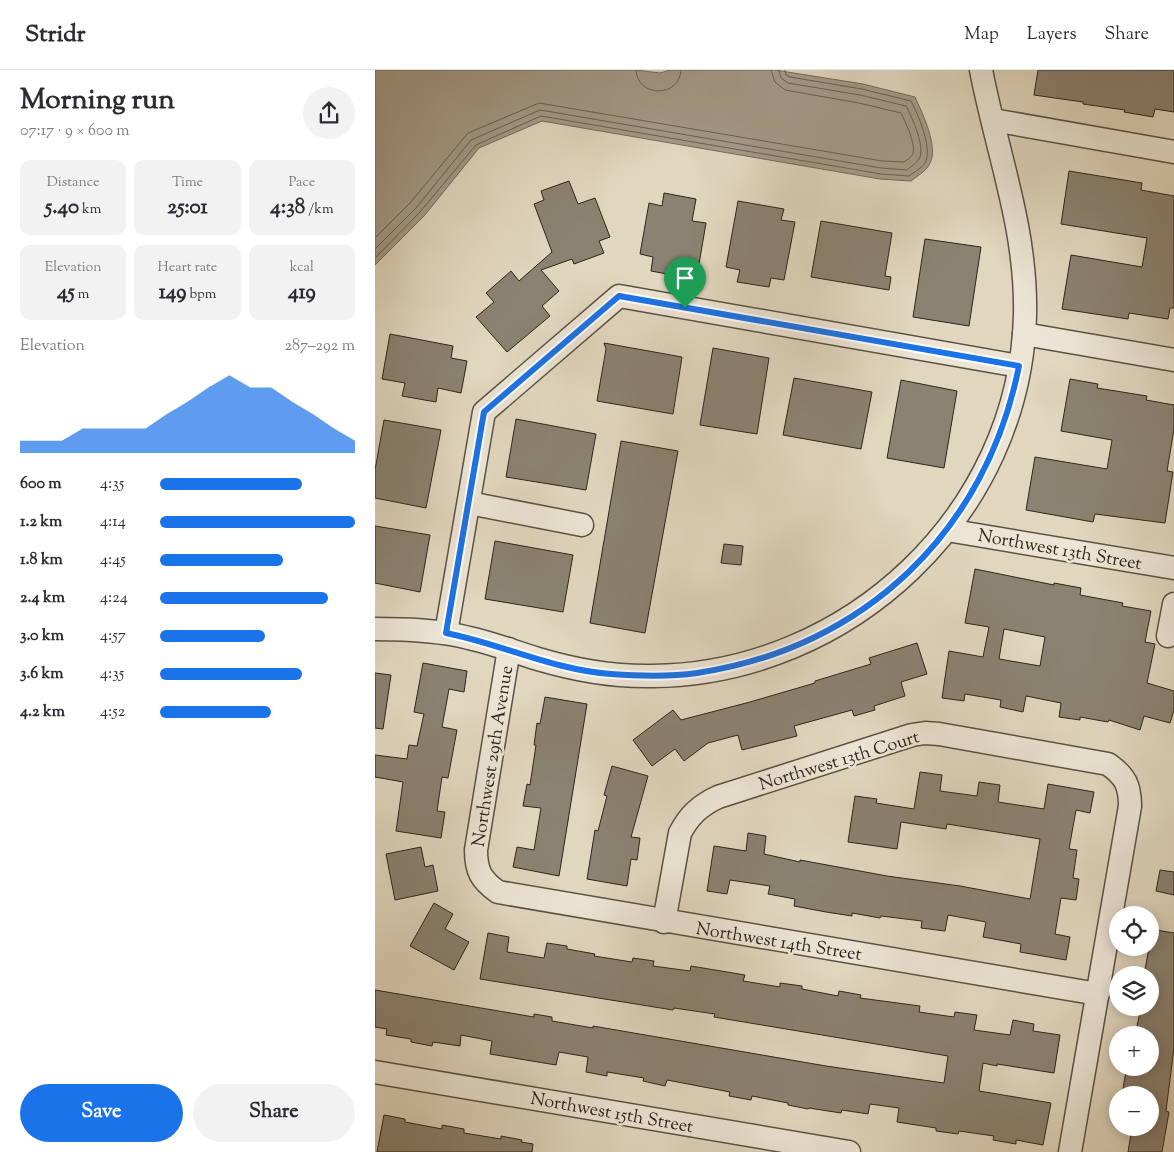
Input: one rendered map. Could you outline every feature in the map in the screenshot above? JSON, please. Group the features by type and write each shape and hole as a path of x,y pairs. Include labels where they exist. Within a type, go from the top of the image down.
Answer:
{"street":[{"path":"375,629 405,629 446,633 509,649 537,659 608,674 652,676 687,674 739,666 807,642 846,621 882,596 935,545 964,506 985,468 1003,428 1019,366 1023,334 1023,270 1020,241 1012,197 981,70"},
{"path":"993,120 1174,152"},
{"path":"446,633 484,412 619,296 1019,366"},
{"path":"1023,334 1174,360"},
{"path":"469,503 582,524"},
{"name":"Northwest 13th Street","path":"947,530 1174,568"},
{"path":"1169,636 1174,604"},
{"name":"Northwest 29th Avenue","path":"476,863 477,841 509,649"},
{"name":"Northwest 13th Court","path":"664,922 680,834 686,821 705,803 718,797 912,735 925,733 939,734 1108,764 1118,771 1126,781 1130,793 1130,806 1098,994"},
{"name":"Northwest 14th Street","path":"476,863 480,875 487,885 498,892 664,922 1098,994"},
{"path":"1070,1152 1098,994"},
{"name":"Northwest 15th Street","path":"375,1072 849,1152"}],"water":[{"path":"375,70 636,70 660,73 670,70 775,70 863,84 915,97 929,131 932,158 926,169 911,181 880,179 542,121 479,148 424,216 375,265"}],"building":[{"path":"1038,70 1174,70 1174,112 1155,109 1153,117 1124,112 1125,110 1083,104 1083,102 1034,95"},
{"path":"1069,171 1142,183 1141,190 1174,196 1174,308 1170,308 1168,319 1129,313 1128,319 1062,309 1071,255 1142,267 1147,238 1061,224"},
{"path":"569,181 578,204 595,198 610,237 599,241 604,253 574,264 572,259 541,270 559,291 542,306 550,316 507,352 476,317 494,302 486,293 511,271 519,281 552,252 534,204 544,200 541,191"},
{"path":"664,193 696,199 692,221 706,223 699,264 685,261 683,277 651,271 653,257 640,254 649,203 662,206"},
{"path":"738,201 784,209 781,220 795,222 784,280 771,278 769,287 737,282 740,270 726,267"},
{"path":"821,221 892,233 885,276 891,277 889,290 811,277"},
{"path":"925,239 981,247 969,326 913,317"},
{"path":"390,334 453,346 451,358 467,361 461,393 438,388 436,402 402,396 405,383 382,379"},
{"path":"604,343 682,357 673,414 597,401 606,349"},
{"path":"713,348 769,358 757,434 700,425"},
{"path":"794,378 872,392 861,449 783,435"},
{"path":"1070,379 1098,384 1097,388 1147,396 1146,400 1174,405 1174,429 1167,471 1173,472 1165,523 1095,514 1093,522 1026,510 1035,457 1107,469 1112,440 1061,431"},
{"path":"901,380 957,391 944,468 887,458"},
{"path":"516,419 596,434 586,490 506,477"},
{"path":"384,420 441,430 426,508 375,498 375,470"},
{"path":"621,441 678,451 645,633 590,623"},
{"path":"375,526 430,535 420,592 375,583"},
{"path":"495,541 573,555 563,612 485,599"},
{"path":"724,544 743,546 741,565 721,563"},
{"path":"975,569 1054,585 1054,583 1081,588 1080,595 1123,603 1122,606 1151,611 1145,642 1155,644 1147,683 1174,691 1174,710 1170,723 1144,716 1140,730 1109,720 1108,722 1080,717 1080,720 1059,717 1061,703 1026,696 1023,712 1000,707 1001,700 965,694 964,701 942,698 949,651 983,657 989,627 965,623","holes":["1004,629 1045,637 1040,666 999,659"]},
{"path":"917,643 927,674 901,682 905,696 874,706 875,710 854,716 852,710 794,726 797,736 742,750 738,735 708,743 684,761 675,749 652,766 633,740 673,710 681,720 750,702 871,664 869,658"},
{"path":"423,663 467,671 464,692 449,689 442,727 457,730 448,778 442,777 437,811 445,812 441,838 396,831 403,782 375,777 375,755 407,759 409,745 417,746 424,714 414,712"},
{"path":"375,673 391,675 383,729 375,728"},
{"path":"545,697 587,704 559,876 513,867 517,847 534,850 541,808 523,806 527,784 530,785 537,723 540,724"},
{"path":"612,766 648,776 631,837 640,838 637,860 631,859 627,886 587,879 595,830 598,831 607,796 604,795"},
{"path":"920,772 942,775 940,791 977,796 979,782 1000,785 998,802 1044,809 1048,784 1094,792 1090,813 1076,810 1069,849 1077,850 1073,878 1079,879 1076,900 1061,898 1055,934 1070,937 1066,960 1020,952 1021,944 983,937 986,922 948,915 945,931 921,928 922,921 881,916 880,918 852,913 852,916 794,906 795,899 768,894 770,886 730,880 727,894 707,891 714,846 746,851 748,833 766,836 764,854 800,862 800,860 1030,899 1040,839 947,824 946,829 901,822 897,849 848,842 855,796 877,799 876,803 914,809"},
{"path":"421,847 425,867 433,865 438,891 395,900 386,854"},
{"path":"1160,870 1174,872 1174,895 1156,891"},
{"path":"434,903 453,914 445,929 469,942 454,970 410,946"},
{"path":"1159,930 1174,933 1174,1048 1166,1111 1169,1112 1162,1152 1128,1152 1131,1136 1159,1136 1159,1086 1124,1086 1125,1076 1159,1076 1159,1026 1137,1026 1139,1016 1159,1016 1159,966 1146,966 1148,956 1159,956"},
{"path":"488,933 509,937 507,952 544,958 547,943 567,946 567,949 595,954 594,956 632,962 633,958 654,961 653,966 690,971 691,966 745,975 743,981 780,987 780,983 802,986 802,989 838,996 839,991 861,995 860,998 920,1006 919,1012 954,1017 955,1012 977,1015 974,1030 1010,1035 1013,1020 1034,1024 1033,1031 1060,1035 1054,1073 983,1063 979,1091 1051,1103 1043,1145 1016,1140 1016,1144 993,1140 994,1136 959,1131 958,1134 936,1131 936,1128 897,1122 899,1108 870,1104 868,1114 842,1110 841,1113 808,1109 752,1096 751,1100 729,1096 730,1092 667,1080 665,1086 643,1081 644,1078 607,1072 607,1076 586,1072 588,1057 559,1052 556,1065 490,1054 492,1041 461,1035 460,1046 433,1042 432,1046 411,1042 411,1039 386,1035 387,1029 375,1027 375,990 534,1017 534,1014 552,1017 552,1021 593,1028 593,1026 826,1066 944,1083 948,1056 714,1017 715,1014 674,1008 673,1010 480,979"},
{"path":"384,1115 405,1119 405,1122 442,1129 442,1125 464,1129 464,1133 501,1139 501,1136 522,1140 521,1142 533,1144 532,1152 377,1152"}],"route":[{"path":"619,296 685,308 1019,366 1003,428 985,468 964,506 947,530 915,567 882,596 846,621 807,642 739,666 696,673 652,676 608,674 579,670 467,637 446,633 484,412 619,296"}]}
